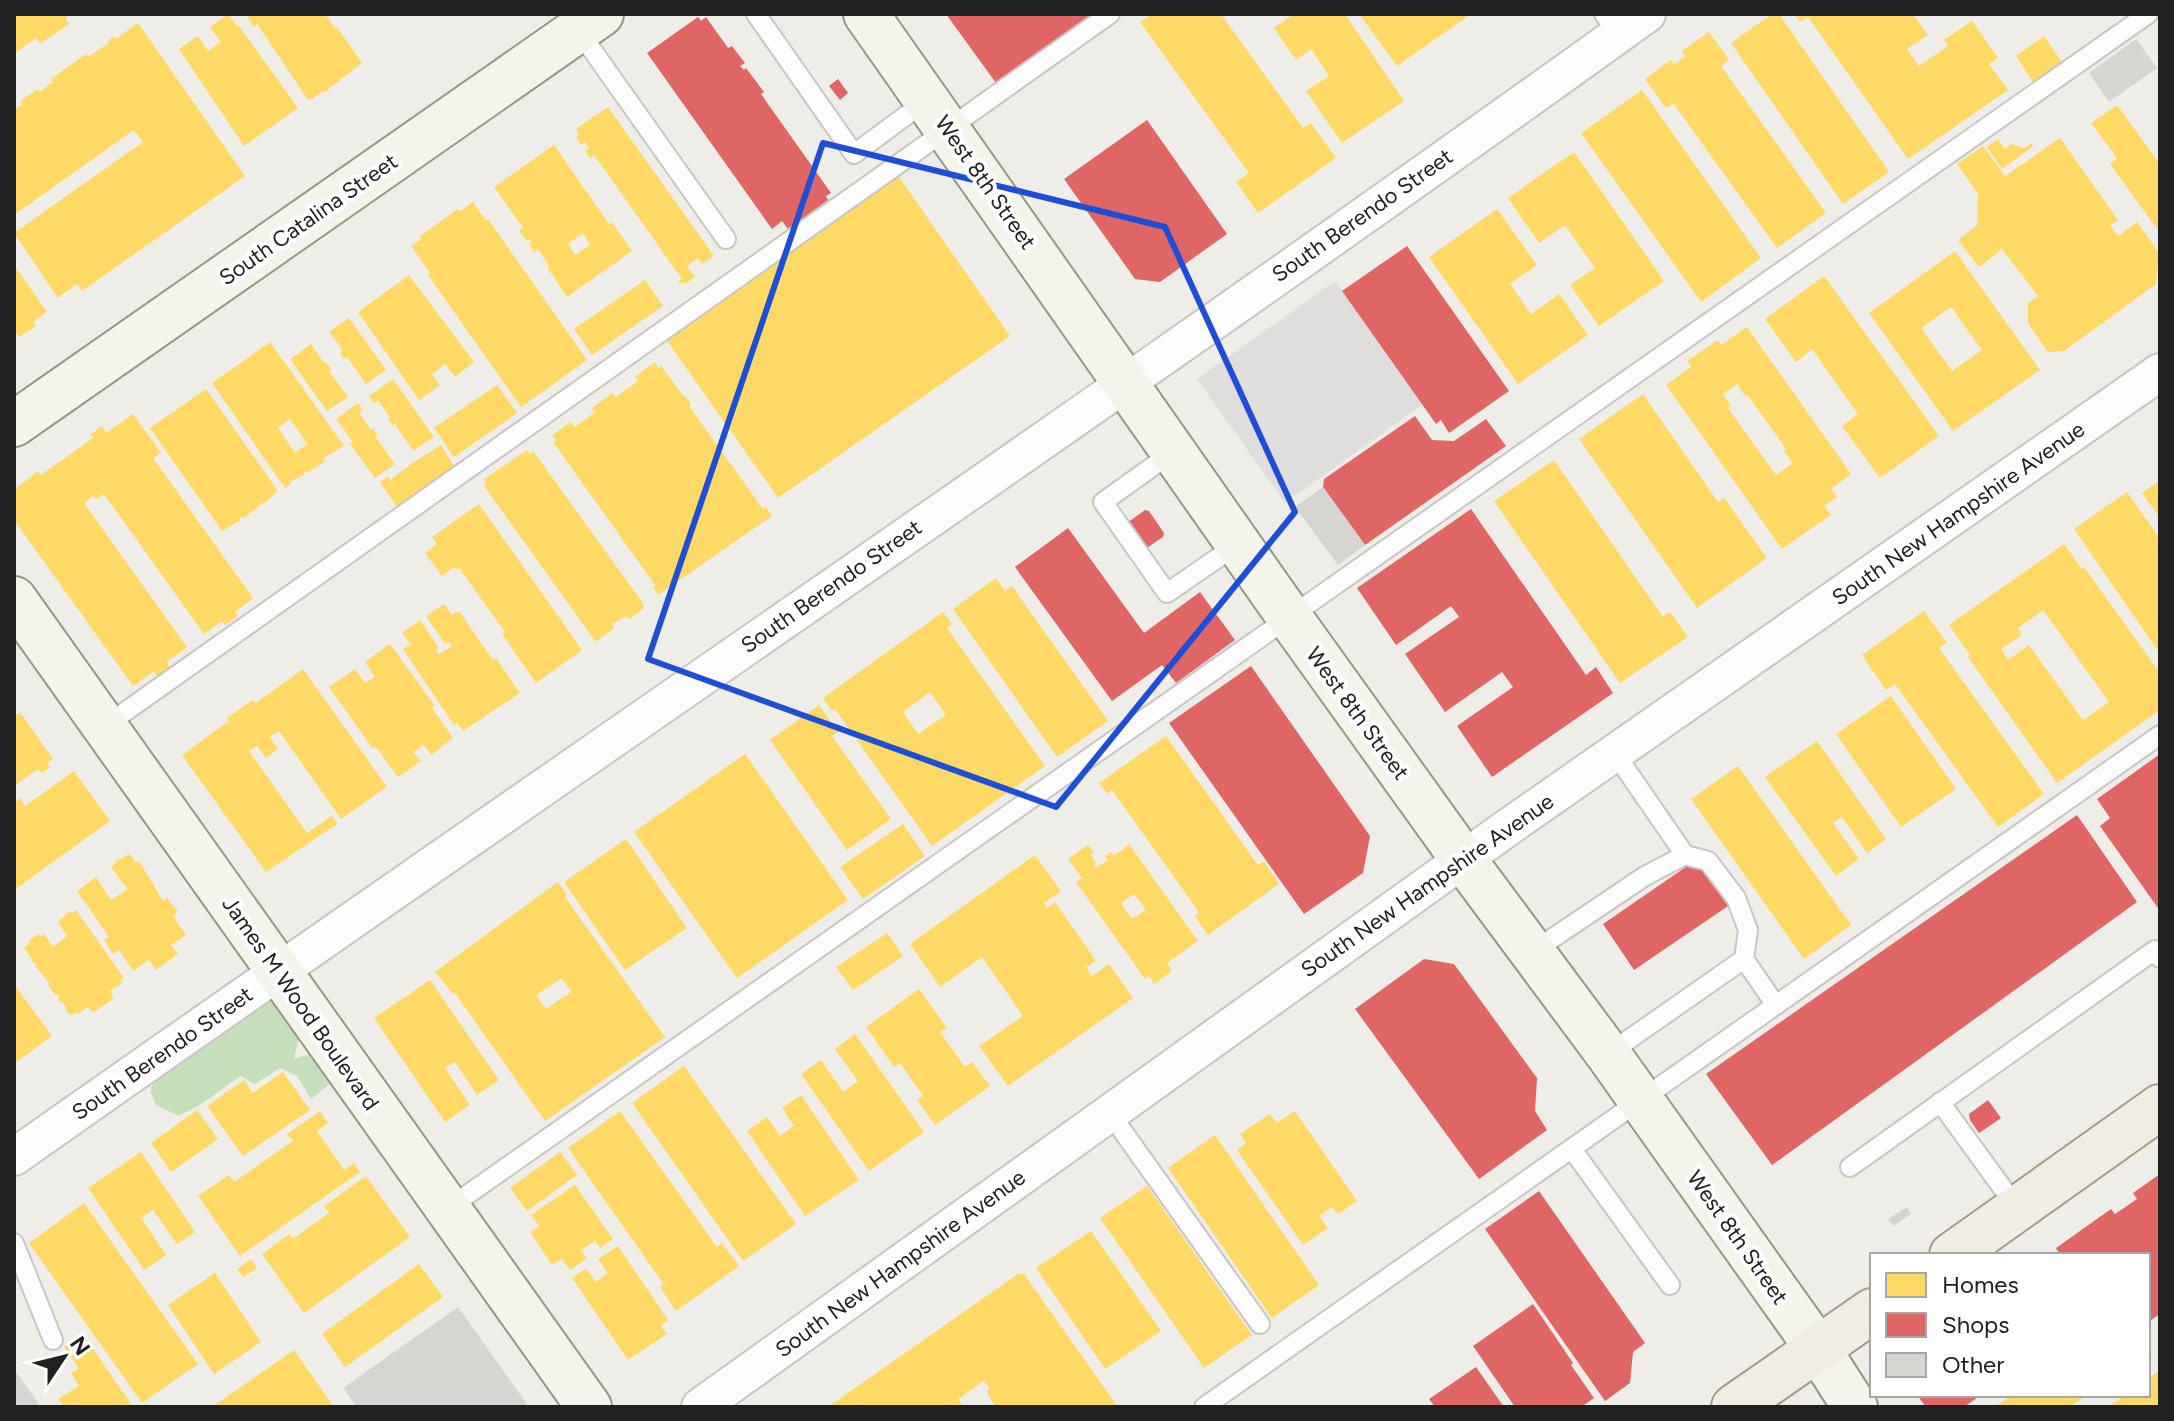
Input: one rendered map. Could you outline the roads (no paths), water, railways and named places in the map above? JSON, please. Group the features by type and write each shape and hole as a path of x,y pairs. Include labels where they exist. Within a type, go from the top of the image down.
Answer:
{"main road":[{"name":"West 8th Street","path":"866,14 1290,618 1641,1100 1818,1349 1855,1407"},
{"name":"South Catalina Street","path":"14,424 590,22"},
{"name":"James M Wood Boulevard","path":"14,599 589,1407"},
{"path":"1955,1253 2160,1107"},
{"path":"1734,1407 1870,1312"}],"street":[{"name":"South Berendo Street","path":"14,1157 1126,382 1623,21"},
{"name":"South New Hampshire Avenue","path":"700,1407 1463,859 2160,372"}],"lane":[{"path":"756,14 854,154 938,114 1110,14"},
{"path":"447,1209 2148,14"},
{"path":"590,22 726,239"},
{"path":"105,726 938,114"},
{"path":"1173,452 1103,502 1167,593 1238,544"},
{"path":"1204,1407 2160,735"},
{"path":"1614,752 1685,855 1708,861 1736,898 1748,930 1744,959 1775,1004"},
{"path":"1532,953 1645,876 1685,855"},
{"path":"1850,1167 2155,950 2160,958"},
{"path":"1608,1054 1744,959"},
{"path":"1940,1102 2017,1208"},
{"path":"1109,1112 1260,1324"},
{"path":"1572,1149 1670,1285"},
{"path":"14,1243 53,1340"}]}
